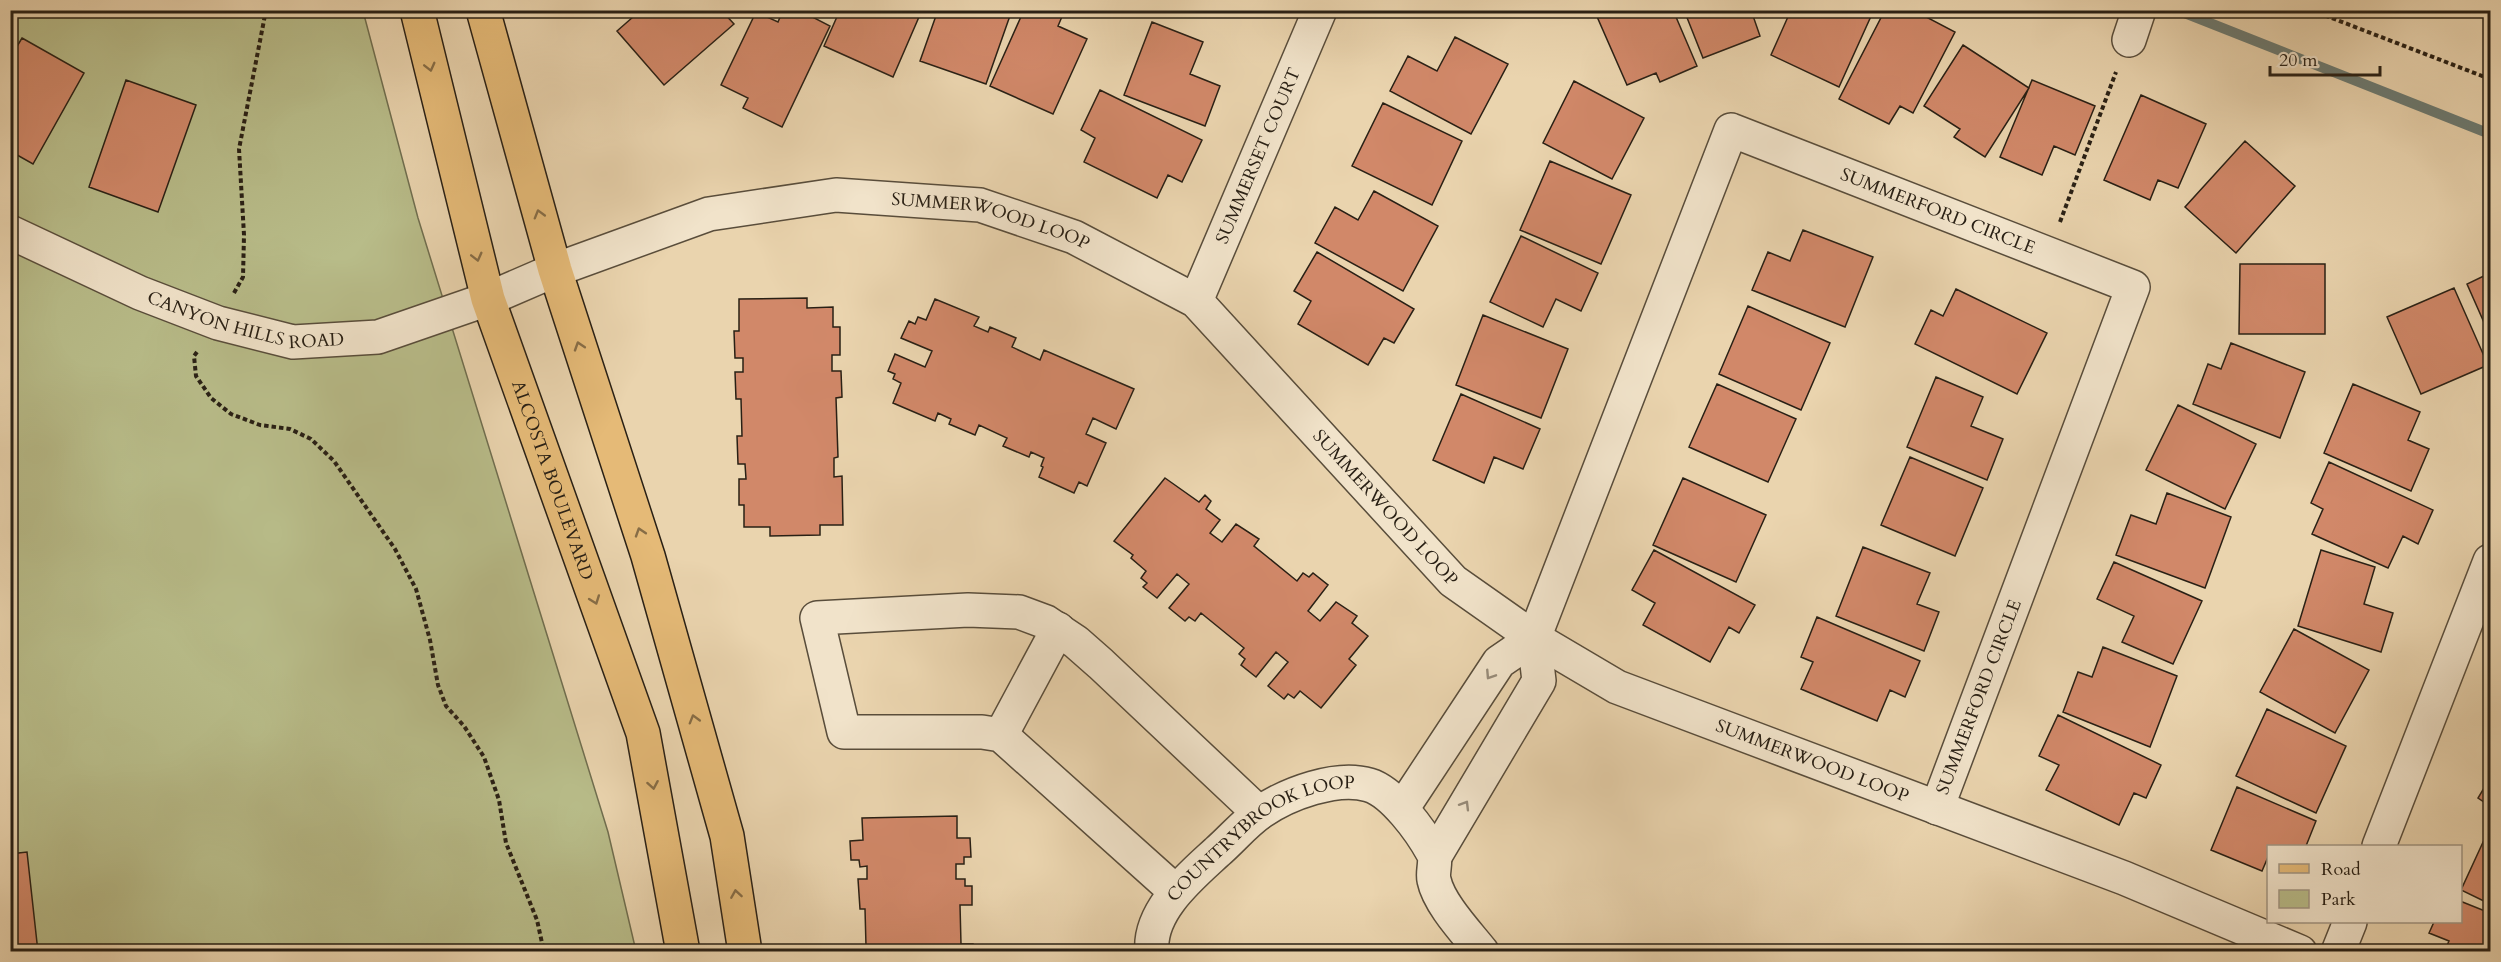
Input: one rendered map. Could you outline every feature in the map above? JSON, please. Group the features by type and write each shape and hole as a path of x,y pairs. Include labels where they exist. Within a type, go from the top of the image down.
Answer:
{"main road":[{"name":"ALCOSTA BOULEVARD","path":"417,10 488,299 643,733 683,951"},
{"path":"483,10 555,270 648,556 727,836 745,951"}],"street":[{"name":"SUMMERSET COURT","path":"1196,301 1320,10"},
{"name":"SUMMERFORD CIRCLE","path":"1534,638 1731,130 2133,287 1937,808"},
{"name":"SUMMERWOOD LOOP","path":"488,299 555,270 709,214 836,195 980,205 1074,237 1196,301 1453,581 1534,638 1617,687 2124,878 2300,951"},
{"name":"CANYON HILLS ROAD","path":"10,232 140,293 218,323 293,342 378,337 488,299"},
{"path":"2379,845 2490,561"},
{"path":"1175,891 1000,735 982,732 844,732 817,618 968,610 1019,612 1046,622 1076,642 1101,664 1260,813"},
{"path":"1000,735 1058,629"},
{"path":"1402,809 1499,662 1534,638 1539,681 1435,856 1434,880 1452,915 1482,951"},
{"name":"COUNTRYBROOK LOOP","path":"1152,951 1159,919 1175,891 1260,813 1302,791 1347,782 1368,784 1396,802 1435,856"},
{"path":"2338,951 2349,923"}],"path":[{"path":"266,10 239,148 244,235 243,277 218,323 194,356 196,376 211,398 231,414 261,425 290,429 311,439 334,461 395,549 416,590 430,640 438,685 446,706 464,726 484,757 499,800 506,843 537,920 544,951"},
{"path":"2311,10 2490,79"},
{"path":"2048,254 2134,25"}],"green space":[{"path":"10,11 363,11 418,218 608,832 636,951 11,951"}],"building":[{"path":"641,10 721,10 734,24 664,85 617,31"},
{"path":"783,10 799,10 830,26 782,127 743,108 748,98 721,85 756,12 778,22"},
{"path":"840,10 922,10 893,77 824,46"},
{"path":"938,10 1012,10 986,84 920,61"},
{"path":"1024,10 1064,12 1058,26 1087,39 1053,114 990,86"},
{"path":"1599,10 1673,10 1697,66 1660,82 1656,73 1627,85 1595,12"},
{"path":"1684,10 1751,10 1760,36 1703,58"},
{"path":"1791,10 1866,10 1872,14 1839,87 1771,55"},
{"path":"1885,10 1913,10 1955,32 1913,113 1900,106 1889,124 1839,99"},
{"path":"1152,22 1203,42 1190,74 1220,86 1205,126 1124,95"},
{"path":"1455,37 1508,64 1471,134 1390,91 1408,56 1437,71"},
{"path":"22,38 84,73 33,164 10,151 10,58"},
{"path":"1963,45 2029,88 1985,157 1954,137 1960,129 1924,106"},
{"path":"126,80 196,105 158,212 89,187"},
{"path":"2032,80 2095,106 2075,155 2054,146 2042,175 2000,157"},
{"path":"1574,81 1644,118 1612,179 1543,143"},
{"path":"1100,90 1202,140 1182,182 1168,175 1157,198 1084,162 1095,138 1081,130"},
{"path":"2141,95 2206,124 2178,188 2158,180 2150,200 2104,180"},
{"path":"1383,103 1462,141 1432,205 1352,166"},
{"path":"2245,141 2295,186 2236,253 2185,207"},
{"path":"1550,161 1631,195 1601,264 1520,230"},
{"path":"1374,191 1438,226 1403,291 1315,243 1335,207 1358,220"},
{"path":"1803,230 1873,257 1845,327 1752,290 1768,252 1790,261"},
{"path":"1521,236 1598,273 1581,311 1556,299 1543,327 1490,302"},
{"path":"1317,252 1414,309 1394,343 1384,338 1368,365 1298,324 1311,301 1294,291"},
{"path":"2240,264 2325,264 2325,334 2239,334"},
{"path":"2490,273 2490,336 2467,284"},
{"path":"2454,288 2488,365 2421,394 2387,317"},
{"path":"1956,289 2047,333 2017,394 1915,344 1931,310 1943,316"},
{"path":"807,298 807,308 833,307 833,327 840,327 840,355 832,355 832,371 841,371 842,397 836,398 838,457 834,458 834,477 842,476 843,525 820,525 820,535 770,536 770,527 744,527 744,505 739,505 739,479 746,479 745,464 738,464 737,436 742,436 741,399 736,399 735,372 743,372 743,358 735,358 734,331 739,331 739,299"},
{"path":"935,299 979,317 974,326 988,332 990,327 1016,338 1012,347 1040,360 1044,350 1134,389 1116,429 1093,418 1086,434 1106,443 1087,486 1079,482 1074,493 1039,477 1044,458 1031,452 1029,457 1003,446 1007,438 979,425 975,435 949,424 951,419 938,413 935,421 893,403 901,383 893,379 895,374 888,371 895,354 925,367 932,351 901,338 909,321 915,324 918,317 926,320"},
{"path":"1748,306 1830,343 1801,410 1719,374"},
{"path":"1483,315 1568,349 1541,418 1456,385"},
{"path":"2231,343 2305,372 2280,438 2193,404 2208,364 2221,369"},
{"path":"1936,377 1983,397 1971,426 2003,439 1987,480 1907,447"},
{"path":"1717,384 1796,419 1768,482 1689,447"},
{"path":"2353,384 2420,412 2408,440 2429,449 2411,491 2324,453"},
{"path":"1461,394 1540,429 1523,469 1494,457 1484,483 1433,460"},
{"path":"2178,405 2256,444 2225,509 2146,470"},
{"path":"1910,457 1983,488 1955,556 1881,525"},
{"path":"2329,462 2433,510 2418,544 2403,536 2388,568 2312,534 2323,509 2311,503"},
{"path":"1165,478 1199,502 1205,495 1211,501 1206,509 1220,520 1210,533 1222,542 1236,524 1259,539 1254,546 1297,581 1303,573 1309,577 1313,573 1328,585 1308,611 1320,621 1336,602 1357,616 1352,623 1368,636 1349,659 1356,665 1321,708 1300,691 1294,698 1288,694 1284,699 1268,686 1288,662 1276,652 1256,677 1241,665 1245,659 1239,654 1244,648 1201,613 1195,621 1189,617 1185,621 1169,608 1189,584 1177,574 1157,598 1143,587 1147,583 1141,578 1146,571 1131,558 1133,555 1114,541"},
{"path":"1683,478 1766,515 1736,582 1653,545"},
{"path":"2167,493 2231,517 2205,588 2116,555 2131,515 2156,524"},
{"path":"1863,547 1930,573 1917,604 1939,612 1924,651 1836,616"},
{"path":"1654,550 1755,605 1739,633 1729,627 1710,662 1643,625 1655,603 1632,590"},
{"path":"2321,550 2375,567 2364,604 2393,613 2381,652 2298,626"},
{"path":"2114,562 2202,601 2173,664 2122,642 2134,616 2097,599"},
{"path":"1817,617 1920,661 1905,697 1890,690 1877,721 1801,689 1813,662 1801,657"},
{"path":"2294,629 2369,670 2335,733 2260,692"},
{"path":"2103,647 2177,676 2150,747 2063,712 2078,672 2092,677"},
{"path":"2267,709 2346,746 2316,813 2236,776"},
{"path":"2058,715 2161,765 2146,798 2134,793 2119,825 2046,790 2059,765 2039,756"},
{"path":"2490,778 2490,806 2478,798"},
{"path":"2237,787 2316,821 2306,845 2267,845 2267,859 2262,871 2211,850"},
{"path":"957,816 957,838 970,838 971,857 964,857 964,864 956,864 956,879 965,879 965,886 972,886 972,905 960,905 961,944 973,944 973,952 853,952 853,946 866,946 865,909 860,909 858,879 867,879 867,866 860,867 859,860 851,860 850,841 863,840 862,818"},
{"path":"2490,827 2490,904 2462,890"},
{"path":"27,852 38,952 10,952 10,854"},
{"path":"2462,902 2490,913 2490,952 2444,952 2449,941 2429,933 2434,923 2462,923"}],"waterway":[{"path":"2177,10 2490,134"}]}
